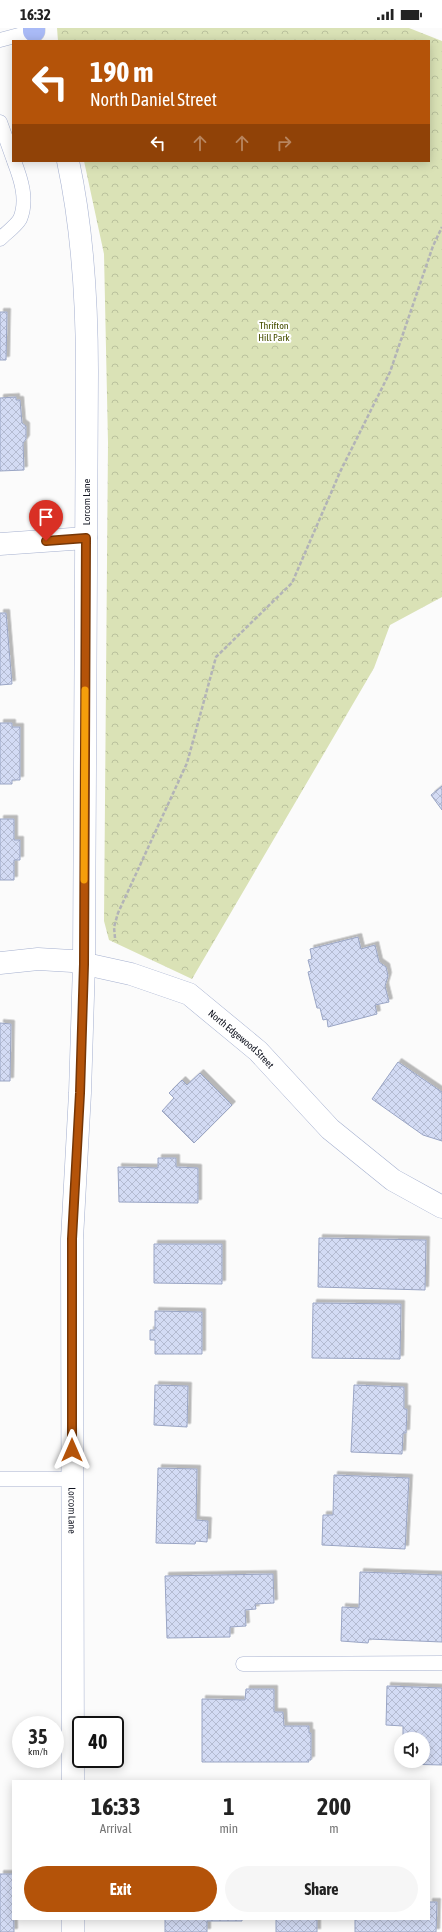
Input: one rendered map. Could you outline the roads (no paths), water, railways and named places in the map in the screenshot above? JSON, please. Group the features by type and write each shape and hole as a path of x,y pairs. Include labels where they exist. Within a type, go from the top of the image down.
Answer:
{"street":[{"name":"Lorcom Lane","path":"68,162 79,219 84,272 87,364 84,964 80,1093 72,1239 72,1780"},
{"path":"0,544 86,538"},
{"name":"North Edgewood Street","path":"0,963 51,959 84,964 131,974 189,994 258,1051 330,1129 393,1180 442,1207"},
{"path":"73,1920 73,1932"}],"lane":[{"path":"0,40 35,32"},
{"path":"0,122 12,155"},
{"path":"0,239 19,220 23,204 21,180 14,162"},
{"path":"0,1479 72,1479"},
{"path":"243,1664 442,1663"}],"park label":[{"name":"Thrifton Hill Park","path":"274,330"}]}
